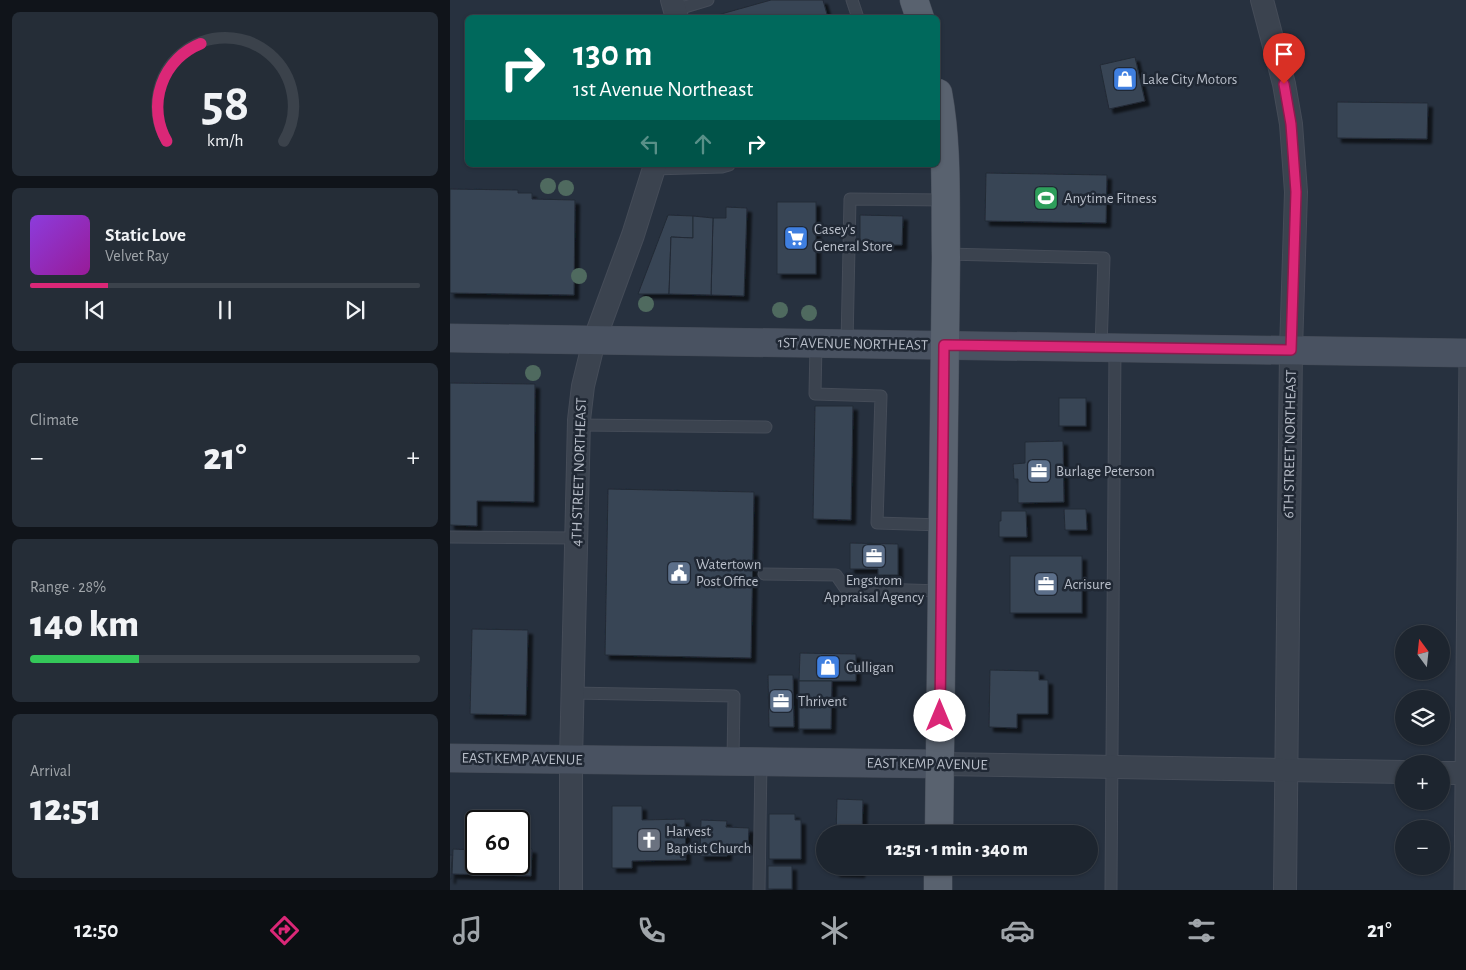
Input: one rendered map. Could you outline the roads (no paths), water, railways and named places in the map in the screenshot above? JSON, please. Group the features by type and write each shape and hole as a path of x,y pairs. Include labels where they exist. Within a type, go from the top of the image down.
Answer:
{"main road":[{"path":"939,825 946,254 946,200 940,111"},
{"name":"1ST AVENUE NORTHEAST","path":"450,338 1466,354"},
{"name":"EAST KEMP AVENUE","path":"450,758 940,764"},
{"path":"938,875 938,890"}],"street":[{"name":"6TH STREET NORTHEAST","path":"1262,0 1284,84 1291,124 1296,192 1291,350 1285,890"},
{"name":"4TH STREET NORTHEAST","path":"571,890 571,760 576,538 579,425 583,386 594,340 633,235 654,167"},
{"name":"EAST KEMP AVENUE","path":"940,764 1395,772"}],"lane":[{"path":"674,9 708,0"},
{"path":"852,0 857,15"},
{"path":"654,167 722,167"},
{"path":"847,344 850,199 946,200"},
{"path":"946,254 1104,258 1108,348 1112,767 1111,890"},
{"path":"816,344 815,394 881,396 877,523 942,525"},
{"path":"1460,890 1456,773 1466,354"},
{"path":"579,425 766,427"},
{"path":"450,537 576,538"},
{"path":"764,574 836,574 845,588 941,591"},
{"path":"573,693 734,696 733,761"},
{"path":"759,890 761,762"}],"place":[{"name":"Lake City Motors","path":"1125,79"},
{"name":"Anytime Fitness","path":"1046,198"},
{"name":"Casey's General Store","path":"796,238"},
{"name":"Burlage Peterson","path":"1039,471"},
{"name":"Engstrom Appraisal Agency","path":"874,556"},
{"name":"Watertown Post Office","path":"679,573"},
{"name":"Acrisure","path":"1046,584"},
{"name":"Culligan","path":"828,667"},
{"name":"Thrivent","path":"781,701"},
{"name":"Harvest Baptist Church","path":"649,840"}]}
